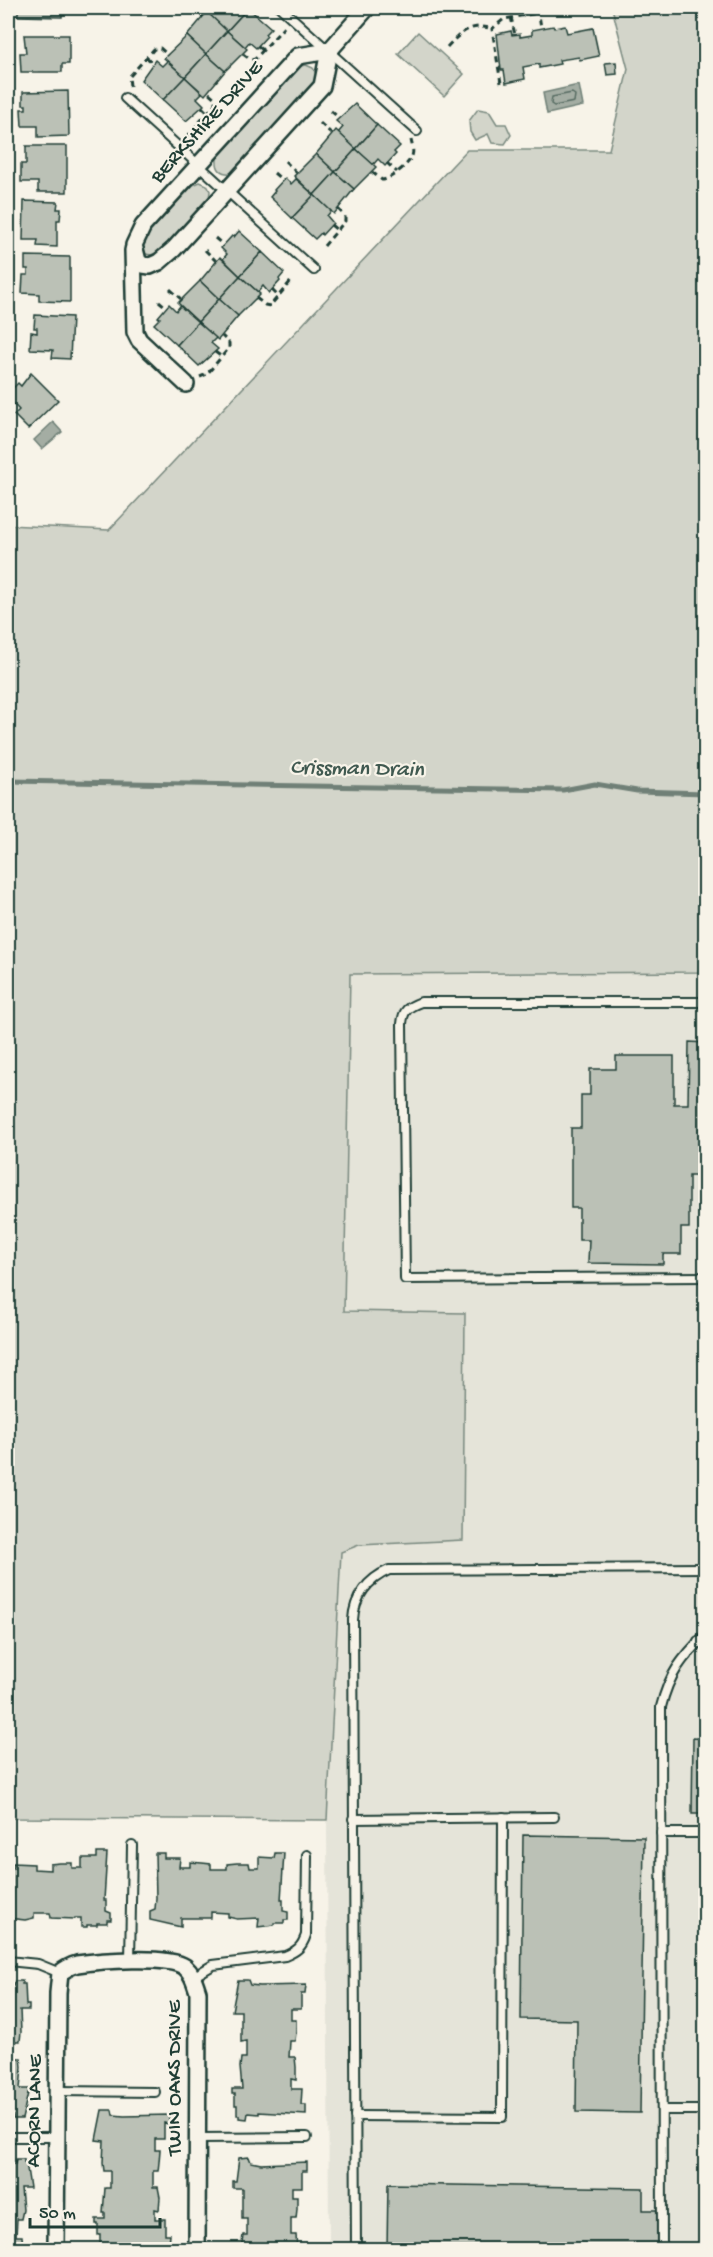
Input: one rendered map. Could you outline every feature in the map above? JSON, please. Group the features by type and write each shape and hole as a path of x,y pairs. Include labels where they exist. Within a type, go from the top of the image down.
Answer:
{"street":[{"path":"133,293 147,271 174,249 322,86 329,51 367,8"},
{"name":"BERKSHIRE DRIVE","path":"189,381 137,337 134,326 134,245 143,226 298,56 329,51"},
{"path":"134,245 138,261 143,265 154,265"},
{"name":"TWIN OAKS DRIVE","path":"60,1973 75,1965 151,1959 169,1961 184,1967 193,1977 198,1992 197,2250"},
{"name":"ACORN LANE","path":"56,2250 60,1973"}],"lane":[{"path":"281,8 417,130"},
{"path":"125,98 314,270"},
{"path":"705,1002 421,1002 408,1007 403,1014 402,1024 405,1279 705,1278"},
{"path":"356,2250 353,1610 362,1592 380,1574 389,1570 705,1568"},
{"path":"663,2250 661,1707 665,1691 679,1662 705,1634"},
{"path":"698,1641 705,1646"},
{"path":"355,2116 502,2117 503,1817"},
{"path":"353,1819 554,1817"},
{"path":"661,1833 705,1833"},
{"path":"130,1961 132,1845"},
{"path":"193,1977 213,1965 285,1956 297,1952 303,1945 306,1935 307,1855"},
{"path":"8,1961 38,1964 60,1973"},
{"path":"57,2091 156,2092"},
{"path":"662,2110 705,2110"},
{"path":"8,2137 56,2137"},
{"path":"198,2138 307,2137"}],"path":[{"path":"194,8 202,17"},
{"path":"537,8 541,28"},
{"path":"492,29 500,21 538,13"},
{"path":"512,17 515,35"},
{"path":"243,54 254,60 287,24"},
{"path":"447,47 465,30 481,26 492,29"},
{"path":"492,29 501,82"},
{"path":"258,46 263,50"},
{"path":"132,90 128,83 129,77 146,57 156,48 160,48 168,55"},
{"path":"146,57 153,63"},
{"path":"185,140 216,101 208,92"},
{"path":"202,107 208,113"},
{"path":"331,111 339,118"},
{"path":"320,123 332,134"},
{"path":"372,172 385,180 397,172 412,156 411,139"},
{"path":"285,161 297,173"},
{"path":"387,163 397,172"},
{"path":"274,173 282,180"},
{"path":"324,246 346,218 338,209"},
{"path":"331,225 337,230"},
{"path":"215,238 223,245"},
{"path":"205,250 216,261"},
{"path":"256,298 267,306 291,281"},
{"path":"170,289 182,299"},
{"path":"272,290 279,296"},
{"path":"159,301 166,307"},
{"path":"189,381 207,374 222,357 230,345 222,336"},
{"path":"215,352 222,357"}],"shaded area":[{"path":"612,8 705,8 705,972 350,974 344,1311 465,1313 463,1540 359,1545 341,1552 327,1820 8,1818 8,525 109,530 467,150 609,150 628,69"},
{"path":"418,32 464,74 444,96 398,54"},
{"path":"306,65 313,68 316,74 315,81 232,173 220,170 217,166 217,158 300,66"},
{"path":"478,109 489,111 497,124 506,124 511,135 505,144 492,143 488,134 475,140 470,132 469,121"},
{"path":"200,182 207,185 210,191 209,199 163,249 152,255 144,253 143,243 148,234 193,185"},
{"path":"705,972 705,2249 329,2250 327,1820 341,1552 349,974"}],"water":[{"path":"579,85 583,106 547,114 543,93"},
{"path":"53,422 62,432 42,449 34,440"}],"building":[{"path":"18,8 62,8 62,17 18,16"},
{"path":"212,8 248,8 227,31 209,15 214,9"},
{"path":"248,8 271,28 256,48 249,42 245,47 227,31"},
{"path":"207,12 227,31 206,54 187,36"},
{"path":"553,26 554,28 565,26 567,33 593,28 599,56 580,60 579,57 559,60 560,64 539,68 539,64 523,67 525,79 506,83 504,70 501,70 497,34 511,31 512,35 520,34 520,37 532,35 532,30"},
{"path":"227,31 247,49 225,71 206,54"},
{"path":"24,35 69,35 69,64 62,64 62,72 21,72 20,53 26,53"},
{"path":"187,36 206,54 185,77 164,58"},
{"path":"206,54 225,71 205,95 185,77"},
{"path":"155,60 162,66 167,61 185,77 163,100 141,80"},
{"path":"616,62 617,74 607,75 605,63"},
{"path":"185,77 202,93 197,98 204,105 186,121 163,100"},
{"path":"68,91 69,136 38,137 38,126 22,126 21,109 26,109 26,105 23,105 23,92"},
{"path":"355,104 377,125 356,149 338,133 343,127 336,121"},
{"path":"377,125 400,146 385,166 378,159 373,165 356,149"},
{"path":"336,130 356,149 335,172 316,154"},
{"path":"26,146 67,146 67,192 38,192 38,182 21,182 21,164 26,164"},
{"path":"356,149 376,167 354,189 335,172"},
{"path":"316,154 335,172 314,195 294,176"},
{"path":"335,172 354,189 334,214 314,195"},
{"path":"285,178 291,184 296,179 314,195 292,218 270,197"},
{"path":"314,195 331,211 327,216 333,223 315,239 292,218"},
{"path":"24,201 58,202 57,209 61,209 60,220 57,220 57,247 37,246 38,240 23,240"},
{"path":"239,231 262,252 240,276 223,259 227,254 221,248"},
{"path":"262,252 284,273 269,293 263,286 258,292 240,276"},
{"path":"25,256 70,257 70,302 39,301 39,294 22,293 23,275 28,275 28,269 25,269"},
{"path":"220,257 240,276 219,299 200,281"},
{"path":"240,276 260,294 238,316 219,299"},
{"path":"200,281 219,299 198,322 178,303"},
{"path":"219,299 238,316 218,340 198,322"},
{"path":"169,304 176,311 180,306 198,322 177,345 154,324"},
{"path":"35,315 72,317 70,359 52,358 53,350 30,349 31,332 37,333 37,328 34,328"},
{"path":"198,322 216,338 211,343 218,349 199,366 177,345"},
{"path":"31,373 58,400 28,429 14,415 19,410 8,398 8,393 18,383 21,386"},
{"path":"689,1042 706,1043 706,1176 689,1176 689,1228 681,1228 681,1254 663,1254 663,1264 588,1263 589,1240 579,1240 579,1208 571,1208 571,1128 581,1128 581,1095 590,1095 590,1069 616,1069 616,1056 674,1056 674,1104 688,1104"},
{"path":"693,1738 706,1739 706,1814 692,1814"},
{"path":"523,1835 644,1837 640,2113 576,2112 577,2020 521,2019"},
{"path":"97,1853 107,1853 104,1900 106,1900 106,1911 111,1913 111,1920 107,1920 107,1923 81,1927 81,1918 51,1918 50,1913 34,1913 34,1918 25,1920 8,1918 8,1868 13,1868 13,1863 34,1864 34,1869 50,1870 50,1864 60,1863 72,1863 72,1868 82,1868 82,1858 97,1858"},
{"path":"155,1853 164,1853 164,1858 180,1858 179,1867 190,1867 190,1862 211,1864 211,1869 227,1869 227,1864 237,1863 249,1863 250,1868 259,1868 259,1857 274,1858 275,1853 284,1853 281,1900 283,1900 283,1911 288,1912 288,1920 284,1920 284,1923 258,1927 259,1918 237,1919 228,1917 228,1913 211,1912 211,1918 181,1918 181,1927 150,1920 150,1911 155,1909 156,1898"},
{"path":"238,1980 248,1980 250,1985 260,1986 306,1985 305,1994 301,1994 301,2009 291,2009 291,2020 296,2020 296,2032 295,2041 290,2041 289,2057 295,2057 296,2067 296,2080 291,2079 291,2089 302,2089 301,2105 306,2105 306,2115 259,2112 259,2114 248,2113 247,2119 239,2118 237,2115 235,2094 232,2094 232,2089 242,2089 241,2058 246,2058 246,2041 241,2042 241,2011 232,2011"},
{"path":"15,1981 22,1981 22,1984 25,1984 26,2005 29,2005 29,2010 20,2010 20,2041 15,2041 15,2058 21,2058 22,2067 20,2089 29,2089 22,2119 13,2119 13,2116 8,2114 8,1986 13,1986"},
{"path":"102,2110 112,2110 113,2115 124,2116 169,2115 169,2124 164,2123 164,2139 155,2139 155,2150 160,2150 158,2171 153,2171 153,2187 158,2187 160,2197 159,2210 155,2209 155,2219 165,2219 165,2234 170,2234 169,2244 123,2242 112,2243 110,2248 103,2248 103,2245 100,2245 96,2219 105,2219 105,2213 103,2213 105,2188 110,2188 110,2171 104,2171 104,2141 96,2140"},
{"path":"249,2157 251,2162 261,2164 307,2162 307,2171 302,2171 302,2187 292,2187 292,2197 297,2197 297,2209 296,2218 291,2218 291,2235 296,2235 297,2250 241,2250 243,2235 247,2235 247,2219 242,2219 242,2188 233,2188 233,2181 236,2181 239,2158"},
{"path":"16,2159 24,2159 26,2162 30,2188 21,2188 23,2210 21,2219 17,2219 16,2236 22,2236 23,2250 8,2250 8,2164 15,2164"},
{"path":"388,2184 643,2188 643,2210 658,2210 658,2250 387,2250"}],"waterway":[{"name":"Crissman Drain","path":"8,781 563,790 595,784 637,791 706,793"}]}
